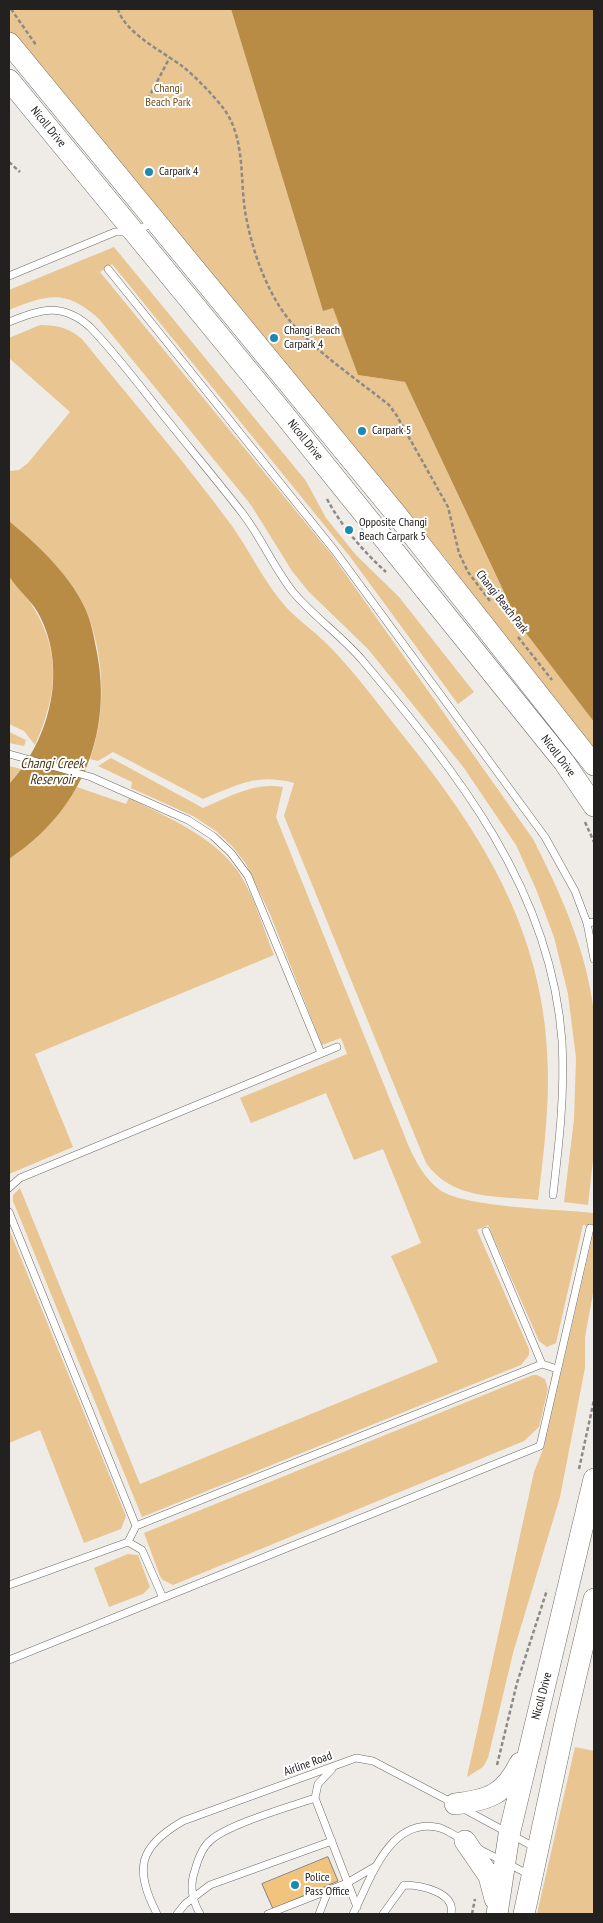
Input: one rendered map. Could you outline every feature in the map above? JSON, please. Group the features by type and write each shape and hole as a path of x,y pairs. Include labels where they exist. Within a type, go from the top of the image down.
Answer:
{"main road":[{"name":"Nicoll Drive","path":"9,43 24,84 134,232 197,291 423,567 594,766"},
{"name":"Nicoll Drive","path":"24,84 154,222 197,291"},
{"name":"Nicoll Drive","path":"423,567 594,806"},
{"name":"Nicoll Drive","path":"497,1914 509,1835 530,1742 557,1638 586,1475"},
{"path":"524,1914 566,1718 594,1599"},
{"path":"455,1804 490,1797 501,1791 514,1776 530,1742"},
{"path":"465,1841 489,1876 497,1914"}],"lane":[{"path":"9,276 115,232 134,232 154,222"},
{"path":"108,270 335,551 510,789 562,866 591,922 594,959"},
{"path":"9,322 45,310 70,313 90,327 242,514 257,534 279,573 295,594 361,659 476,804 511,865 524,892 547,956 556,998 562,1040 563,1094 553,1195"},
{"path":"9,754 91,777 188,820 213,836 231,853 248,876 260,901 321,1053"},
{"path":"9,1188 20,1178 337,1047"},
{"path":"9,1212 136,1526"},
{"path":"9,1660 540,1446 590,1228"},
{"path":"486,1232 542,1364"},
{"path":"9,1585 128,1542 136,1526 542,1364 557,1369"},
{"path":"128,1542 142,1550 163,1598"},
{"name":"Airline Road","path":"158,1914 143,1881 143,1868 146,1853 164,1832 183,1821 356,1758 373,1761 509,1835 539,1849"},
{"path":"337,1765 318,1784 315,1798 347,1883 355,1911"},
{"path":"200,1914 192,1898 193,1875 202,1851 210,1840 230,1829 315,1798"},
{"path":"355,1911 376,1866 389,1847 401,1834 412,1828 438,1827 533,1876"},
{"path":"177,1914 192,1898 210,1885 332,1841"},
{"path":"268,1914 347,1883 376,1866"},
{"path":"383,1914 398,1890 404,1885 412,1885 446,1896 451,1904 451,1914"},
{"path":"319,1914 328,1891"}],"path":[{"name":"Changi Beach Park","path":"118,9 126,23 170,57 197,81 223,108 233,122 238,136 248,224 261,266 277,302 298,330 389,405 397,416 448,507 459,553 468,572 492,603"},
{"path":"148,99 170,57"},
{"path":"9,162 20,172"},
{"name":"Changi Beach Park","path":"515,633 557,687"},
{"path":"586,1475 594,1400"},
{"path":"496,1768 517,1683 549,1585"}],"green space":[{"name":"Changi Beach Park","path":"9,9 231,9 323,311 333,307 358,375 405,382 519,624 594,722 594,761 446,559 9,35"},
{"path":"114,247 306,481 326,518 356,555 399,597 474,692 458,704 351,558 112,264 100,272 332,555 533,839 563,902 579,945 591,990 594,1013 594,1151 588,1205 564,1202 574,1119 576,1058 568,994 554,937 536,889 516,845 464,768 368,649 309,592 292,571 251,505 99,319 76,303 56,297 35,300 9,310 9,290"},
{"path":"40,325 63,328 82,339 178,455 214,502 239,536 264,578 278,597 291,612 338,655 377,702 435,777 487,855 508,895 525,937 537,982 545,1028 548,1078 547,1109 538,1200 491,1196 462,1190 449,1184 437,1175 426,1163 284,816 294,783 269,779 258,780 237,785 203,799 113,752 98,761 90,759 99,722 101,702 100,662 91,624 84,606 61,571 41,549 9,521 9,471 19,470 28,463 70,412 9,358 9,338"},
{"path":"9,576 26,596 38,616 47,636 52,656 51,698 45,721 35,745 24,731 9,724"},
{"path":"9,732 26,740 24,746 9,743"},
{"path":"111,758 203,808 232,795 252,789 272,786 283,787 276,817 409,1147 426,1176 440,1190 470,1201 514,1207 594,1213 594,1226 583,1225 556,1343 547,1347 539,1341 488,1225 477,1230 529,1349 529,1355 521,1365 142,1517 13,1201 13,1195 20,1188 140,1484 438,1362 391,1256 421,1243 383,1149 354,1160 326,1093 251,1123 240,1098 347,1054 341,1038 322,1045 270,914 246,864 233,847 216,831 193,816 131,788 132,782 98,766"},
{"path":"9,766 21,769 9,784"},
{"path":"77,787 126,804 129,798 179,823 211,844 225,856 247,887 274,955 35,1054 73,1147 9,1174 9,859 29,844 46,827"},
{"path":"9,1229 126,1516 121,1529 84,1543 40,1430 9,1443"},
{"path":"594,1230 594,1288 585,1337 585,1368 560,1497 513,1653 488,1758 483,1767 467,1777 534,1472 544,1447"},
{"path":"533,1375 545,1379 548,1389 539,1427 524,1441 173,1585 163,1580 160,1576 144,1533"},
{"path":"128,1554 138,1555 150,1587 143,1594 109,1607 94,1568"},
{"path":"575,1747 594,1751 594,1914 537,1914"}],"water":[{"path":"231,9 594,9 594,722 519,624 405,382 358,375 333,308 323,311"},
{"name":"Changi Creek Reservoir","path":"9,521 51,560 77,594 86,611 92,629 101,684 100,714 95,743 85,770 72,795 55,819 34,840 9,859 9,784 24,766 36,746 45,724 51,701 53,678 52,655 47,632 31,602 9,575 7,555"}],"building":[{"path":"328,1857 338,1881 273,1909 262,1884"}],"place":[{"name":"Carpark 4","path":"149,172"},
{"name":"Changi Beach Carpark 4","path":"274,338"},
{"name":"Carpark 5","path":"362,431"},
{"name":"Opposite Changi Beach Carpark 5","path":"349,530"},
{"name":"Police Pass Office","path":"295,1885"}]}
